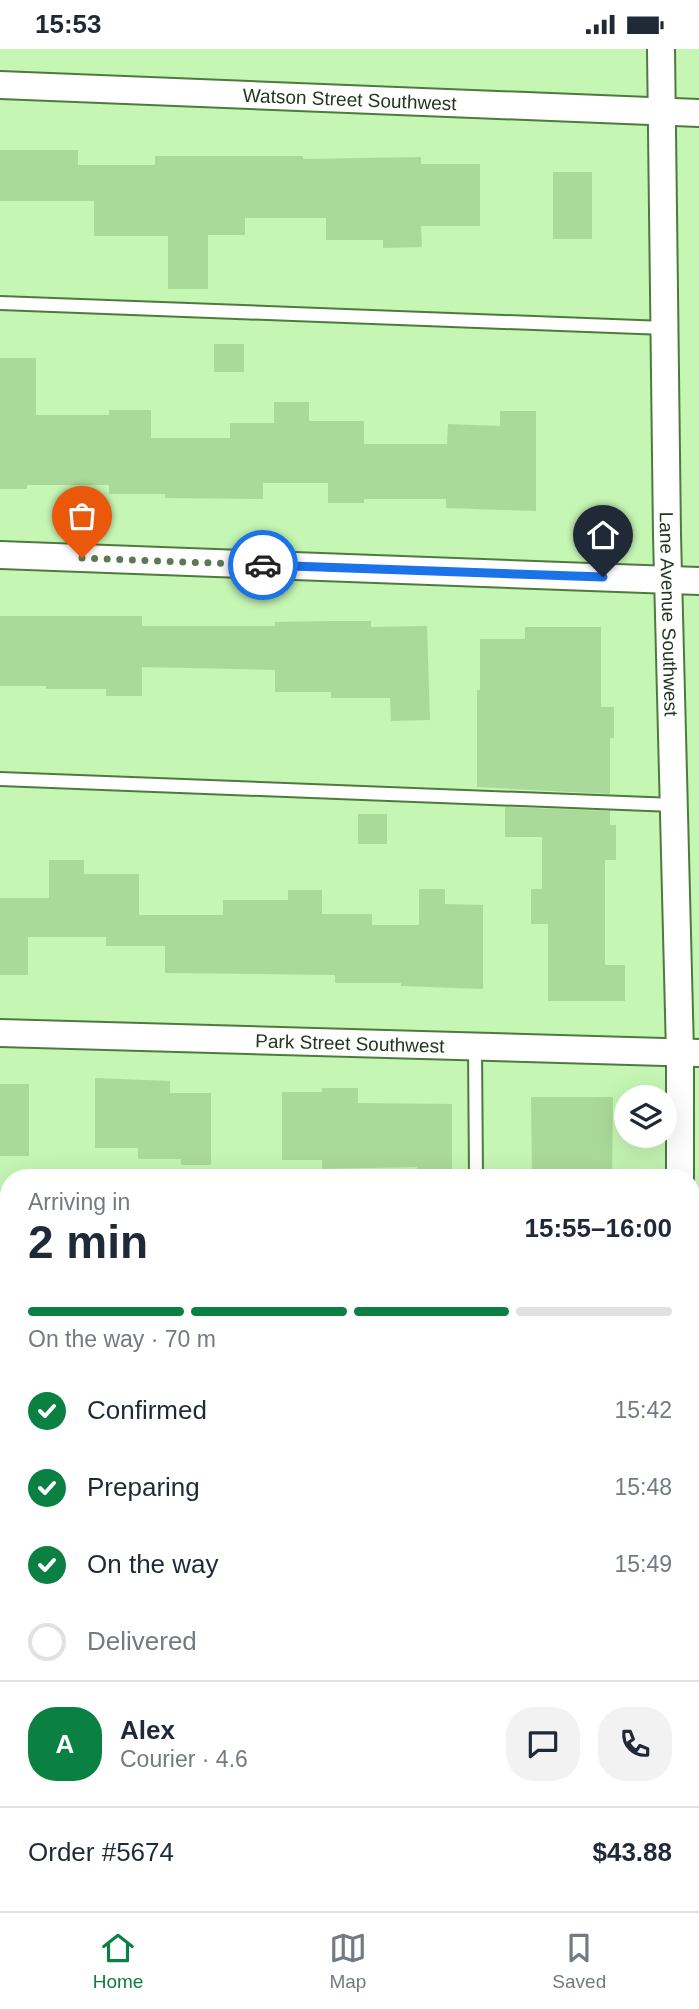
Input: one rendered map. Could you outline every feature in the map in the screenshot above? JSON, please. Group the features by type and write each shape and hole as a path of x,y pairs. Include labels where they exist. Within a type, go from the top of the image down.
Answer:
{"street":[{"name":"Lane Avenue Southwest","path":"661,49 674,805 690,1053 681,1169"},
{"name":"Watson Street Southwest","path":"0,85 699,113"},
{"path":"0,555 699,581"},
{"name":"Park Street Southwest","path":"0,1033 690,1053"}],"lane":[{"path":"0,303 665,328"},
{"path":"0,779 674,805"},
{"path":"475,1047 476,1169"}],"building":[{"path":"0,150 78,150 78,165 155,165 155,156 303,156 303,159 421,157 421,164 480,164 480,226 421,226 422,247 383,248 383,240 326,240 326,218 245,218 245,235 208,235 208,289 168,289 168,236 94,236 94,201 0,201"},
{"path":"553,172 592,172 592,239 553,239"},
{"path":"214,344 244,344 244,372 214,372"},
{"path":"0,358 36,358 36,415 109,415 109,410 151,410 151,438 230,438 230,423 274,423 274,402 309,402 309,421 364,421 364,444 447,444 448,424 500,426 500,411 536,411 536,511 446,508 446,499 364,499 364,503 328,503 328,483 263,483 263,499 165,498 165,494 109,494 109,485 27,485 27,489 0,489"},
{"path":"0,616 142,616 142,626 275,626 275,622 371,621 371,627 427,626 430,720 391,721 390,698 331,698 331,692 275,692 275,670 142,667 142,696 106,696 106,689 0,686"},
{"path":"525,627 601,627 601,707 614,707 614,738 610,738 610,794 477,787 480,639 525,639"},
{"path":"505,807 610,811 610,825 616,825 616,860 605,860 605,965 625,965 625,1001 548,1001 548,924 531,924 531,889 542,889 542,837 505,837"},
{"path":"358,814 387,814 387,844 358,844"},
{"path":"49,860 84,860 84,874 139,874 139,915 223,915 223,900 288,900 288,890 322,890 322,914 372,914 372,925 419,925 419,889 445,889 445,904 483,905 483,989 401,986 401,983 335,983 335,975 165,973 165,946 106,946 106,937 28,937 28,975 0,975 0,898 49,898"},
{"path":"95,1078 170,1081 170,1093 211,1093 211,1165 181,1165 181,1159 138,1159 138,1148 95,1148"},
{"path":"0,1084 29,1084 29,1156 0,1156"},
{"path":"322,1088 358,1088 358,1103 452,1104 452,1169 322,1169 322,1160 282,1160 282,1092 322,1092"},
{"path":"531,1097 613,1097 612,1169 532,1169"}],"way so far":[{"path":"82,558 263,565"}],"route":[{"path":"263,565 603,577"}]}
